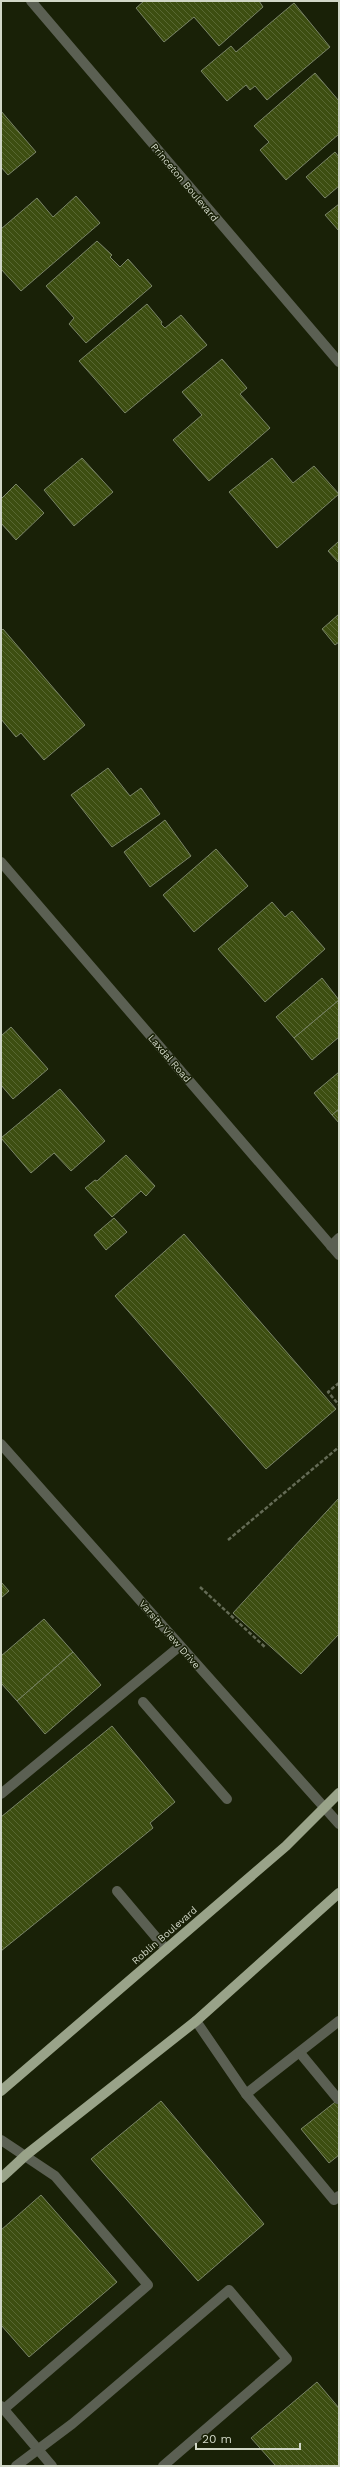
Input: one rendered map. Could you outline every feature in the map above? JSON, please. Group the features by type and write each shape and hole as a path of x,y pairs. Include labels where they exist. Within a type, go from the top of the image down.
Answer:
{"main road":[{"name":"Roblin Boulevard","path":"1,2092 286,1846 339,1793"},
{"path":"1,2178 26,2155 196,2021 339,1893"}],"street":[{"name":"Princeton Boulevard","path":"31,1 339,362"},
{"name":"Laxdal Road","path":"1,862 339,1255"},
{"path":"331,1246 339,1238"},
{"name":"Varsity View Drive","path":"1,1444 339,1824"},
{"path":"1,1794 180,1646"},
{"path":"143,1702 227,1799"},
{"path":"117,1891 166,1949"},
{"path":"196,2021 246,2094 337,2200"},
{"path":"246,2094 339,2021"},
{"path":"300,2053 338,2099"},
{"path":"1,2140 26,2155 55,2176 148,2285 2,2408 52,2466"},
{"path":"16,2466 37,2448 72,2424 229,2290 287,2359 163,2466"}],"path":[{"path":"339,1383 328,1392 339,1405"},
{"path":"228,1540 339,1447"},
{"path":"200,1587 266,1648"}],"building":[{"path":"144,1 259,1 263,7 219,46 194,17 164,42 136,8"},
{"path":"294,3 330,47 267,100 255,86 250,90 246,85 227,101 201,71 231,46 236,52"},
{"path":"315,73 339,101 339,134 286,180 260,150 269,142 254,126"},
{"path":"1,111 36,152 8,175 1,167"},
{"path":"335,152 339,157 339,186 325,198 306,177"},
{"path":"76,196 100,223 21,291 1,269 1,229 37,198 53,217"},
{"path":"339,204 339,231 325,215"},
{"path":"97,241 112,255 110,257 120,267 128,259 152,286 86,343 69,324 74,318 46,286"},
{"path":"147,304 165,328 181,315 207,345 125,413 79,361"},
{"path":"222,359 247,388 240,394 270,428 209,481 173,440 202,415 182,392"},
{"path":"82,458 113,492 74,526 44,490"},
{"path":"272,458 293,483 314,466 339,494 277,548 229,492"},
{"path":"16,484 44,513 16,540 1,523 1,499"},
{"path":"339,541 339,563 328,551"},
{"path":"339,614 339,642 335,645 322,629"},
{"path":"3,629 85,725 44,760 21,733 16,737 1,719 1,631"},
{"path":"108,768 130,796 141,788 160,814 112,847 71,795"},
{"path":"165,820 191,856 150,887 124,852"},
{"path":"216,849 248,886 194,932 163,895"},
{"path":"272,902 285,917 292,911 325,949 265,1002 218,949"},
{"path":"322,978 339,1000 294,1038 276,1017"},
{"path":"339,1000 339,1037 312,1060 294,1038"},
{"path":"11,1027 48,1069 13,1099 1,1085 1,1036"},
{"path":"339,1072 339,1109 332,1115 314,1093"},
{"path":"60,1089 105,1141 71,1171 54,1153 31,1173 1,1138"},
{"path":"339,1109 339,1123 332,1115"},
{"path":"126,1155 155,1186 146,1196 141,1191 112,1217 85,1188 95,1180 97,1181"},
{"path":"114,1218 127,1232 106,1250 94,1235"},
{"path":"184,1234 336,1409 266,1469 115,1296"},
{"path":"339,1498 339,1634 301,1674 233,1613"},
{"path":"1,1582 9,1591 1,1598"},
{"path":"44,1619 73,1652 17,1701 1,1683 1,1656"},
{"path":"73,1652 101,1685 45,1734 17,1701"},
{"path":"112,1726 175,1802 150,1823 153,1828 1,1951 1,1817"},
{"path":"339,2099 339,2155 329,2163 301,2129"},
{"path":"161,2101 264,2224 198,2281 91,2159"},
{"path":"41,2195 117,2282 29,2357 1,2325 1,2230"},
{"path":"317,2382 339,2408 339,2466 276,2466 251,2438"}]}
